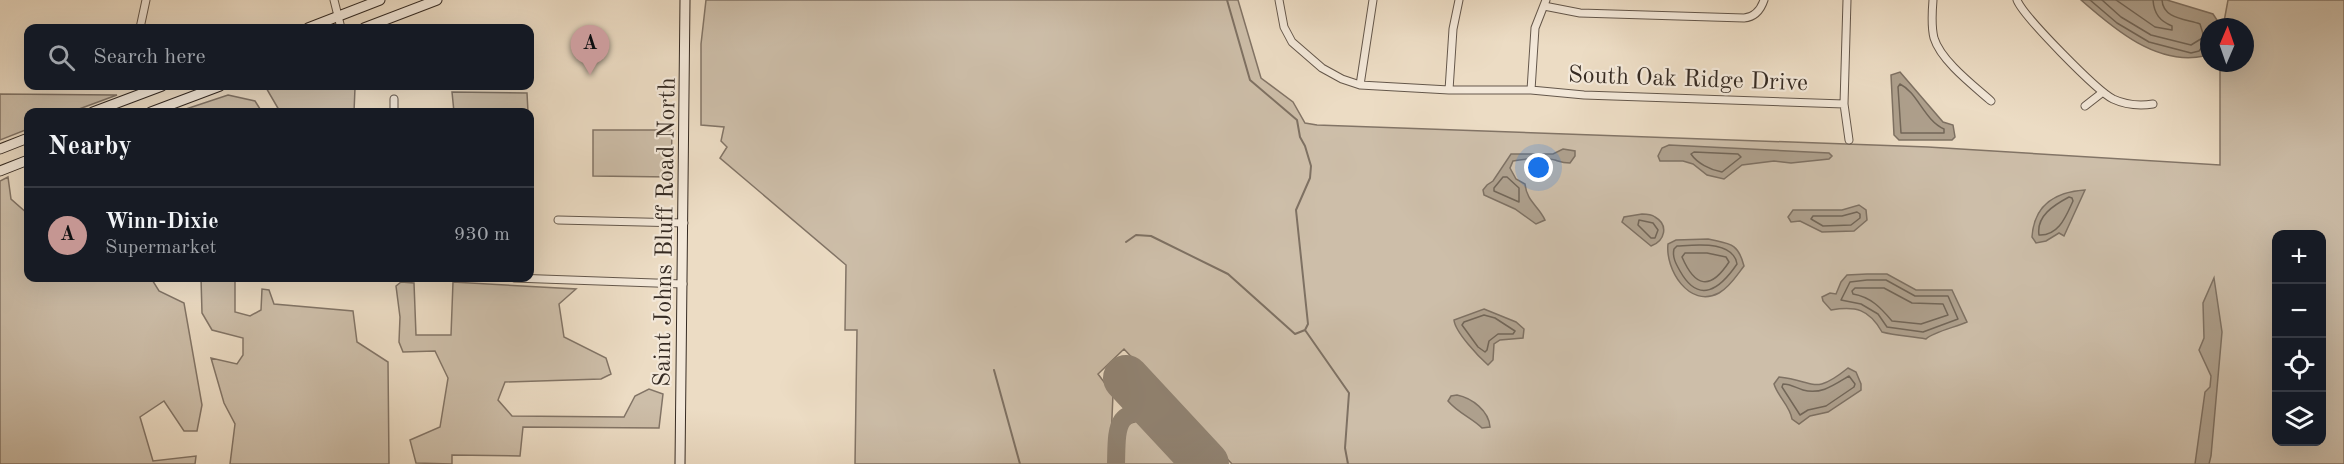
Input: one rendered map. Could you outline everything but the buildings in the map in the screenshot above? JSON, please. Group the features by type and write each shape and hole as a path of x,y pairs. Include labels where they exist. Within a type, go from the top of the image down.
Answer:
{"main road":[{"path":"318,24 380,0"},
{"path":"374,24 437,0"},
{"name":"Saint Johns Bluff Road North","path":"680,464 685,0"},
{"path":"104,108 151,90"},
{"path":"162,108 209,90"},
{"path":"0,149 24,140"},
{"path":"0,171 24,162"}],"street":[{"path":"141,24 146,0"},
{"path":"334,0 340,24"},
{"name":"South Oak Ridge Drive","path":"1279,0 1284,27 1292,42 1322,68 1342,79 1360,85 1844,104"},
{"path":"1360,85 1373,0"},
{"path":"1449,90 1453,29 1459,0"},
{"path":"1847,0 1844,104 1849,140"},
{"path":"1933,0 1934,37 1939,50 1991,101"},
{"path":"2017,0 2028,18 2103,93 2123,103 2139,106 2153,104"},
{"path":"1531,90 1535,28 1545,3 1580,13 1744,18 1750,17 1763,4"},
{"path":"2085,106 2103,93"},
{"path":"394,99 394,108"},
{"path":"558,220 684,223"},
{"path":"534,279 683,284"}],"shaded area":[{"path":"706,0 1238,0 1261,78 1293,102 1305,123 1928,147 2220,165 2220,72 2254,72 2254,18 2225,18 2228,0 2344,0 2344,464 1232,464 1124,349 1098,374 1113,394 1110,464 855,464 857,330 845,330 846,265 720,158 727,147 721,141 724,127 701,125 701,44"},
{"path":"267,90 355,90 354,108 278,108"},
{"path":"452,92 527,93 528,108 454,108"},
{"path":"0,94 117,95 82,108 24,108 24,131 0,140"},
{"path":"228,95 255,101 259,108 189,108"},
{"path":"593,130 672,130 671,177 593,176"},
{"path":"8,177 11,199 24,210 24,282 153,282 159,291 184,303 202,405 197,431 184,431 164,401 140,417 153,461 196,456 195,464 0,464 0,181"},
{"path":"201,282 235,282 235,312 250,316 261,310 262,289 269,290 274,304 353,311 357,342 388,362 389,464 230,464 235,424 224,403 211,358 237,364 243,355 243,338 212,330 202,313"},
{"path":"401,282 414,283 416,335 451,335 453,282 576,289 559,304 564,337 606,358 611,374 601,379 505,382 498,400 512,416 624,417 635,396 649,389 663,394 659,428 523,427 520,456 452,455 452,464 416,463 410,440 440,427 448,378 435,351 403,352 399,342 400,317 396,286"},
{"path":"1138,421 1179,464 1122,464 1123,429"}],"water":[{"path":"2081,0 2167,0 2213,14 2216,18 2200,18 2200,56 2187,58 2170,56 2137,43"},
{"path":"1900,72 1943,122 1953,125 1955,137 1952,140 1899,140 1894,135 1891,75"},
{"path":"1669,145 1829,153 1832,156 1829,159 1791,163 1774,161 1742,165 1724,179 1707,175 1693,164 1683,161 1660,161 1658,156 1662,148"},
{"path":"1563,149 1575,151 1575,156 1570,163 1528,159 1513,161 1510,168 1516,179 1525,184 1530,199 1545,220 1536,224 1515,209 1484,195 1483,190 1493,181 1511,154 1553,154"},
{"path":"2085,190 2064,236 2059,233 2046,241 2036,243 2032,237 2041,209 2055,197"},
{"path":"1859,205 1866,210 1867,220 1854,231 1822,232 1800,221 1791,222 1788,217 1793,210 1842,210"},
{"path":"1642,214 1655,217 1664,228 1660,240 1651,246 1622,222 1624,217"},
{"path":"1708,239 1727,243 1736,248 1744,266 1727,288 1708,297 1698,296 1681,284 1670,264 1668,244 1676,240"},
{"path":"1887,274 1916,290 1952,290 1967,322 1926,339 1882,332 1867,314 1855,309 1831,310 1823,301 1822,297 1830,293 1836,294 1847,275"},
{"path":"2214,278 2222,332 2211,456 2209,464 2195,464 2205,392 2210,387 2211,376 2199,350 2204,338 2203,303"},
{"path":"1484,309 1516,322 1524,329 1523,338 1500,340 1494,344 1493,360 1488,365 1463,337 1454,320"},
{"path":"1848,368 1856,372 1861,390 1828,412 1810,416 1799,424 1792,419 1774,384 1779,377 1814,385 1828,382"},
{"path":"1457,395 1479,406 1487,416 1490,427 1482,428 1448,401 1451,396"}],"waterway":[{"path":"1126,242 1136,235 1151,236 1228,274 1295,334 1305,330 1308,324 1296,210 1310,178 1311,166 1300,137 1297,120 1250,80 1227,0"},
{"path":"1305,330 1349,393 1345,448 1348,464"},
{"path":"994,370 1020,464"}],"taxiway":[{"path":"1116,464 1118,430 1126,416 1145,412 1160,414"}],"runway":[{"path":"1126,378 1206,464"}],"place":[{"name":"Winn-Dixie","path":"590,75"}]}
